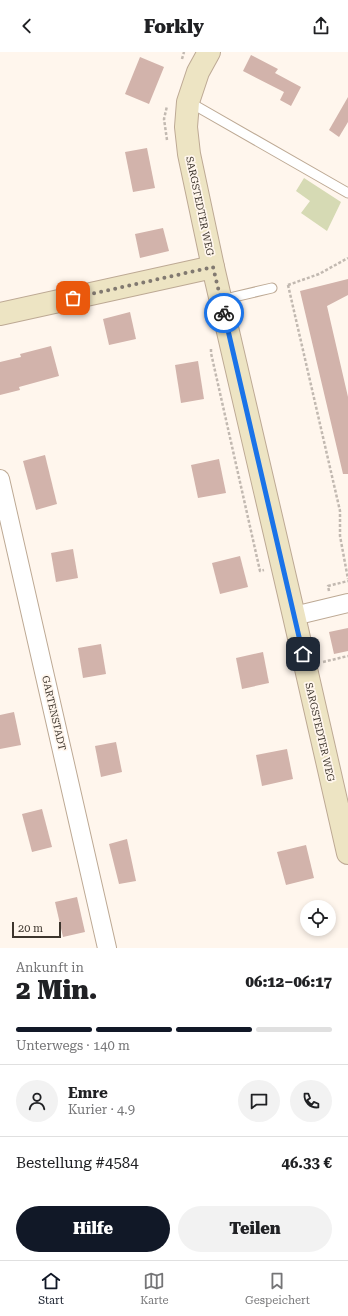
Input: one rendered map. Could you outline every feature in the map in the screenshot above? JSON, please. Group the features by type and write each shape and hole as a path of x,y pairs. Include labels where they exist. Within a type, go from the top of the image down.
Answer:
{"street":[{"name":"SARGSTEDTER WEG","path":"209,52 198,72 188,102 186,127 189,154 213,267 348,853"},
{"path":"0,314 213,267"},
{"name":"GARTENSTADT","path":"0,479 107,948"},
{"path":"294,616 348,603"}],"lane":[{"path":"188,102 348,193"},
{"path":"221,300 272,288"}],"path":[{"path":"272,288 319,274 348,258"},
{"path":"288,284 340,511 340,536 348,579"},
{"path":"306,667 348,656"}],"green space":[{"path":"304,178 341,202 327,231 301,213 310,201 296,191"}],"building":[{"path":"251,55 278,69 275,73 301,87 291,106 280,100 284,92 243,71"},
{"path":"140,57 164,67 149,104 125,94"},
{"path":"348,97 348,122 339,137 329,130"},
{"path":"147,148 155,188 133,192 125,152"},
{"path":"163,228 169,251 140,258 135,234"},
{"path":"348,279 348,295 327,306 348,397 348,474 343,474 300,291"},
{"path":"130,312 136,339 109,345 103,319"},
{"path":"51,346 59,376 19,387 20,390 0,395 0,362 21,357 20,354"},
{"path":"198,361 204,399 181,403 175,365"},
{"path":"45,455 57,504 36,510 23,461"},
{"path":"219,459 226,493 198,498 191,465"},
{"path":"73,549 78,578 56,582 51,553"},
{"path":"240,556 248,587 220,594 212,563"},
{"path":"348,628 348,651 334,654 329,632"},
{"path":"101,644 106,674 83,678 78,648"},
{"path":"263,652 269,683 242,689 236,658"},
{"path":"14,712 21,745 0,749 0,715"},
{"path":"116,742 122,772 101,777 95,746"},
{"path":"287,749 293,779 262,786 256,755"},
{"path":"42,809 52,847 32,852 22,814"},
{"path":"127,839 136,881 119,884 109,844"},
{"path":"306,845 314,878 286,885 277,852"},
{"path":"77,897 85,932 63,937 55,902"}],"way so far":[{"path":"73,298 213,267 224,313"}],"route":[{"path":"224,313 303,654"}]}
